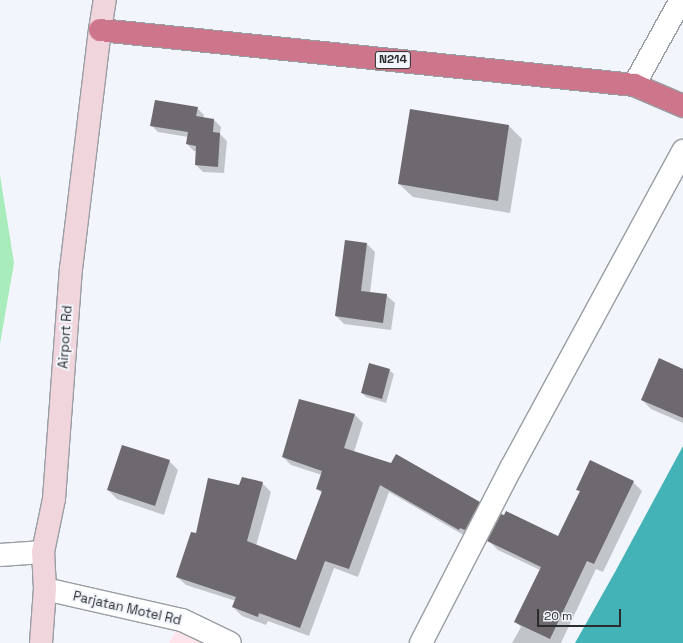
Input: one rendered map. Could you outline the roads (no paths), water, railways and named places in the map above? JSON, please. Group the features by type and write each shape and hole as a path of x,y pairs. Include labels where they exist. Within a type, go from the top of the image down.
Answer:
{"highway":[{"name":"N214","path":"100,30 634,85 683,106"}],"main road":[{"name":"Airport Rd","path":"41,643 45,589 44,552 54,498 71,269 105,0"}],"street":[{"path":"634,85 681,0"},
{"path":"421,643 511,468 683,151"},
{"path":"0,555 44,552"},
{"name":"Parjatan Motel Rd","path":"45,589 182,620 230,643"}],"water":[{"path":"683,446 683,643 575,643 615,572"}]}
